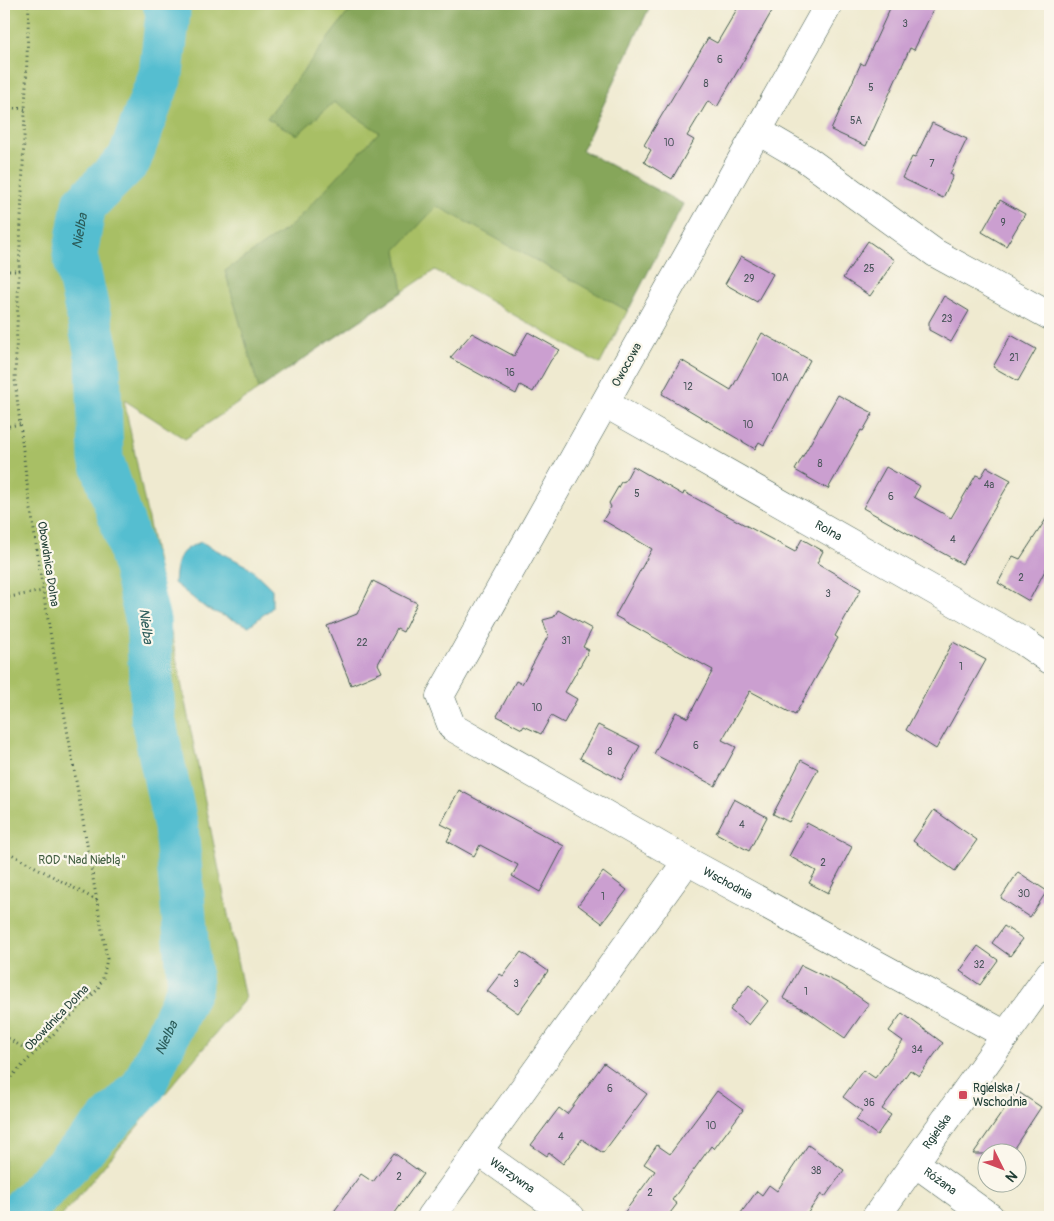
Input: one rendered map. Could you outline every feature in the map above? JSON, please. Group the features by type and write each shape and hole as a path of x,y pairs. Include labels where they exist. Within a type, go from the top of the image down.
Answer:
{"street":[{"name":"Owocowa","path":"452,727 440,696 606,404 829,4"},
{"path":"758,131 806,159 935,253 1050,316"},
{"name":"Rolna","path":"606,404 1024,642 1050,660"},
{"name":"Wschodnia","path":"452,727 688,860 1006,1035"},
{"path":"430,1217 688,860"},
{"name":"Rgielska","path":"876,1217 1050,973"},
{"name":"Warzywna","path":"478,1151 571,1217"},
{"name":"Różana","path":"914,1163 990,1217"}],"path":[{"name":"Obowdnica Dolna","path":"4,1084 97,990 103,978 107,959 43,591 26,476 16,380 29,4"},
{"path":"4,108 25,109"},
{"path":"4,270 20,271"},
{"path":"4,427 20,424"},
{"path":"4,598 43,591"},
{"path":"4,850 98,901"},
{"path":"4,1036 34,1054"}],"green space":[{"name":"ROD \"Nad Nieblą\"","path":"4,4 651,4 582,150 683,204 600,364 435,270 185,439 124,400 245,999 61,1217 4,1217"},
{"path":"364,4 651,4 582,150 683,204 628,311 437,206 396,250 403,291 259,389 225,271 292,225 379,132 334,102 297,135 267,118 346,15"}],"water":[{"path":"201,542 249,567 272,589 272,608 249,626 207,609 174,583 177,562 180,557 187,549"}],"building":[{"path":"740,4 776,4 717,107 708,101 687,136 694,140 672,179 644,162 651,150 644,145 708,38 717,43"},
{"path":"892,4 936,4 914,50 910,48 866,146 831,130 861,63 864,65"},
{"path":"932,123 967,139 950,174 953,176 943,198 902,178 912,157 915,158"},
{"path":"1000,200 1025,214 1006,246 982,232"},
{"path":"868,241 895,260 870,296 843,278"},
{"path":"741,256 773,274 757,302 725,284"},
{"path":"944,296 969,311 951,342 929,330 929,322"},
{"path":"528,332 560,350 551,360 533,392 520,385 516,394 450,358 472,333 514,356"},
{"path":"762,333 810,360 764,445 759,442 755,449 662,394 681,360 731,390"},
{"path":"1011,335 1036,349 1018,381 993,367"},
{"path":"838,395 873,413 863,431 861,430 828,489 795,470"},
{"path":"633,466 683,495 684,492 795,552 802,539 823,551 817,563 861,589 835,636 838,638 795,715 750,691 722,740 736,747 715,786 654,754 676,712 688,718 713,670 615,616 652,549 603,520 611,507 609,503"},
{"path":"886,467 920,486 914,497 951,518 976,475 981,477 987,467 1011,480 962,564 863,508"},
{"path":"1050,513 1050,561 1029,601 998,583 1013,556 1020,559"},
{"path":"373,581 417,603 403,632 397,629 378,664 382,672 351,685 327,626 357,614"},
{"path":"558,610 592,629 583,647 589,650 565,692 577,699 564,723 551,716 541,734 524,726 522,729 497,716 516,681 522,684 548,636 543,620 554,617"},
{"path":"953,642 986,660 936,749 906,730"},
{"path":"598,725 640,746 621,780 580,758"},
{"path":"801,760 818,769 789,822 773,814"},
{"path":"459,790 564,846 540,892 512,876 518,865 480,845 474,856 447,841 453,830 441,824"},
{"path":"734,799 767,817 749,851 716,833"},
{"path":"934,810 977,840 955,871 913,841"},
{"path":"807,823 852,847 828,893 809,883 816,871 789,856"},
{"path":"603,872 627,890 602,923 578,905"},
{"path":"1018,872 1047,891 1030,917 1001,898"},
{"path":"1004,926 1023,939 1010,956 992,943"},
{"path":"978,946 998,960 980,985 960,971"},
{"path":"521,952 548,971 518,1013 487,991 500,974 503,976"},
{"path":"801,965 842,985 869,1004 845,1038 808,1012 783,998"},
{"path":"749,985 768,1001 749,1025 730,1010"},
{"path":"902,1013 943,1043 919,1076 910,1070 882,1109 891,1115 877,1135 856,1120 862,1111 843,1097 863,1070 875,1078 903,1041 889,1031"},
{"path":"604,1063 647,1094 603,1153 582,1139 563,1164 549,1153 547,1156 531,1145 559,1108 567,1114"},
{"path":"717,1091 743,1110 714,1149 711,1146 672,1200 677,1204 667,1217 621,1217 655,1171 644,1164 657,1145 670,1154"},
{"path":"1017,1091 1041,1107 1017,1144 980,1144"},
{"path":"808,1145 844,1170 825,1197 821,1194 805,1217 738,1217 757,1191 762,1195 769,1185 777,1191"},
{"path":"394,1153 423,1174 392,1217 330,1217 361,1174 373,1182"}],"waterway":[{"name":"Nielba","path":"16,1217 143,1087 190,986 176,827 153,718 148,621 128,540 101,459 98,359 75,255 84,205 129,160 161,74 168,13 165,4"}],"place":[{"name":"Rgielska / Wschodnia","path":"963,1095"}]}
